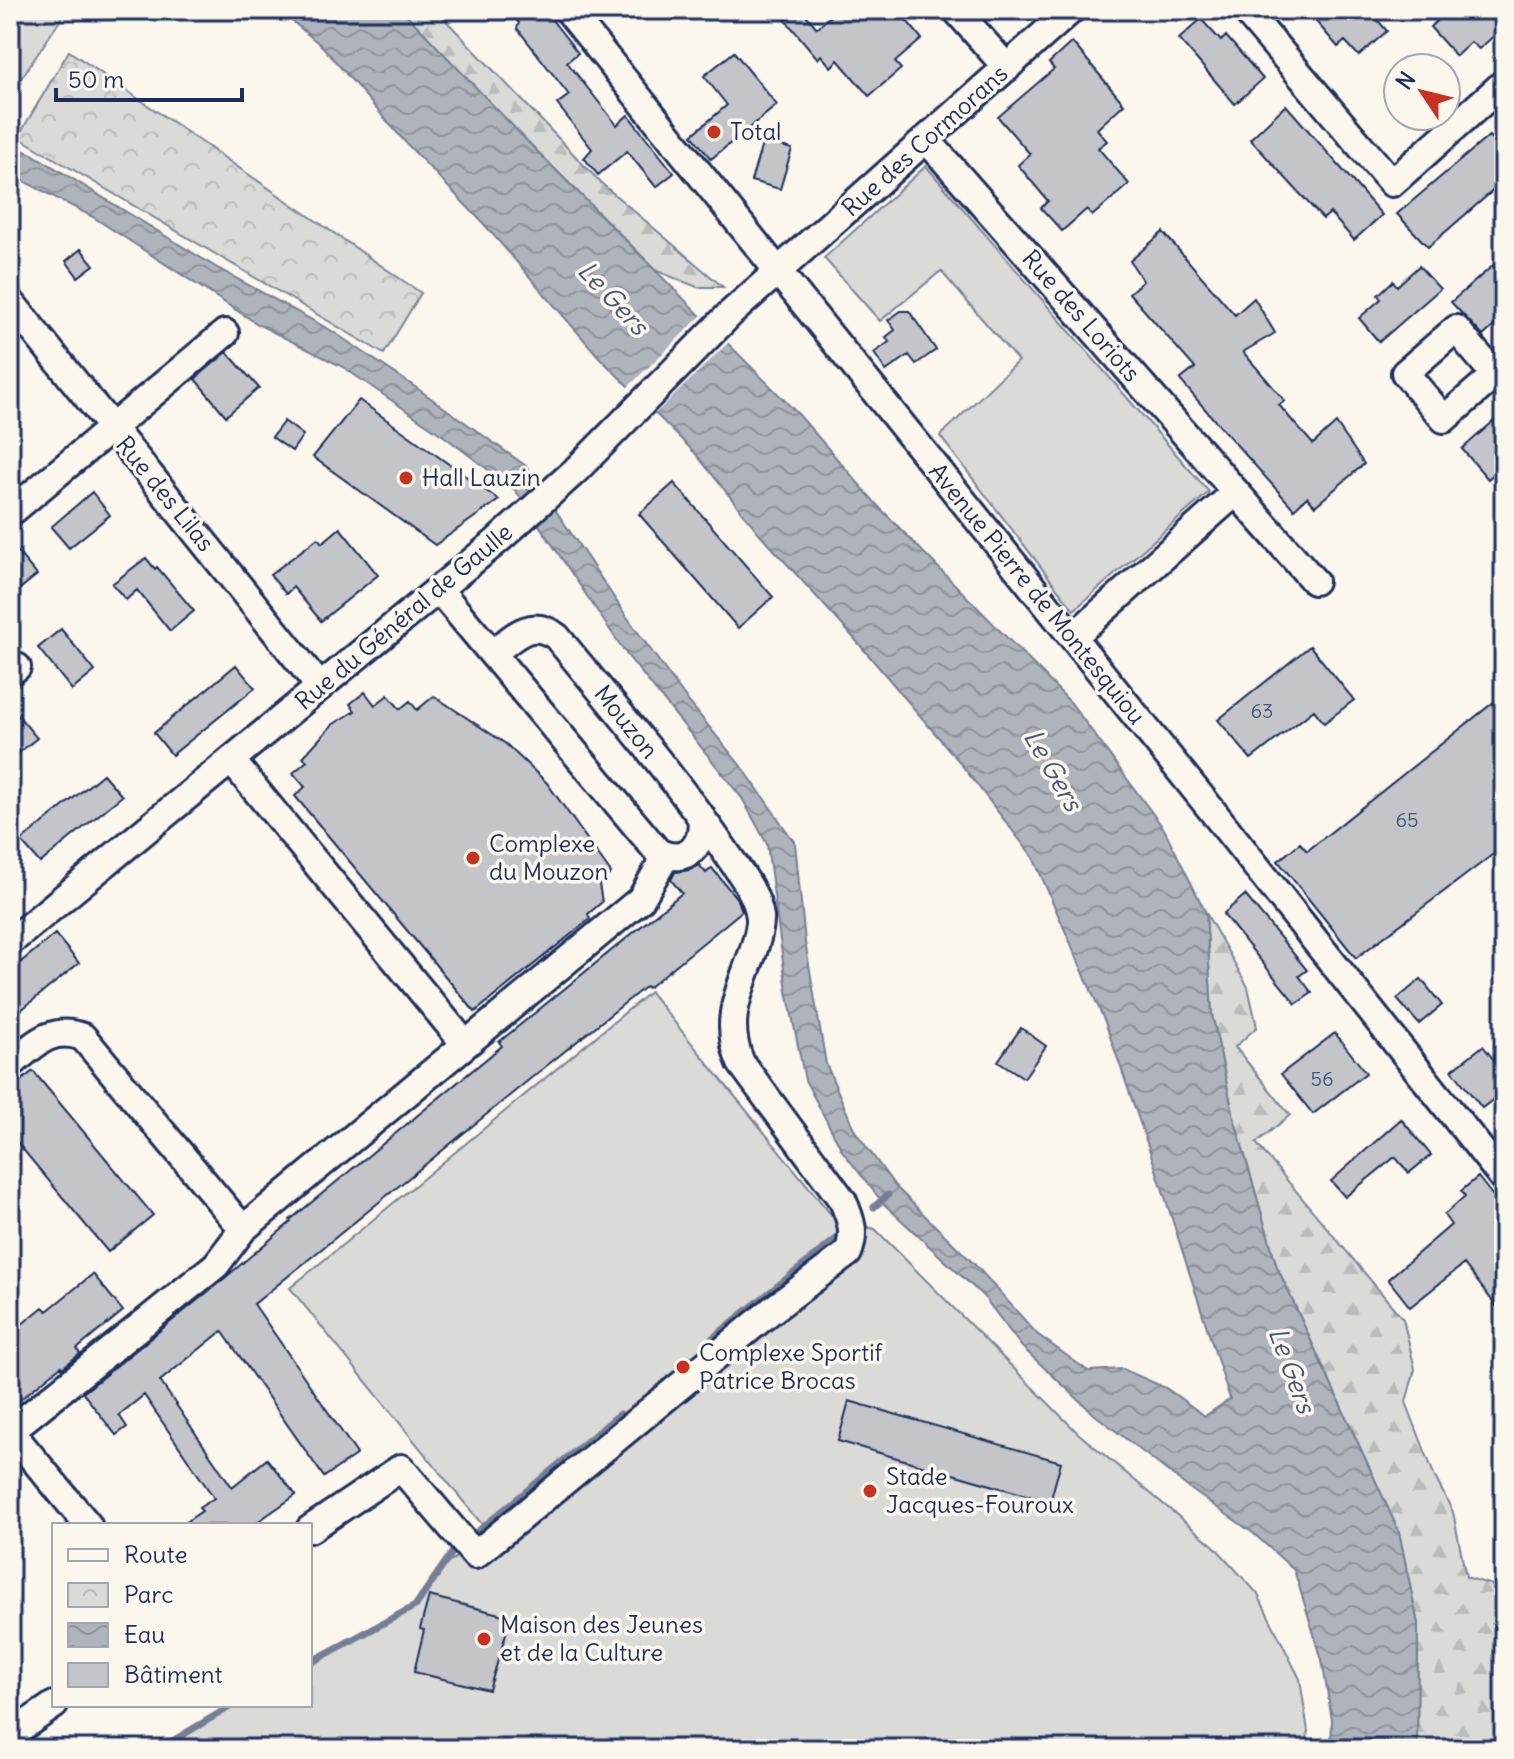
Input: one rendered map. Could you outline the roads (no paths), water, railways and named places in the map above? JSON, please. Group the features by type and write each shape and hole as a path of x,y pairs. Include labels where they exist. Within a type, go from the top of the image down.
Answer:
{"street":[{"name":"Avenue Pierre de Montesquiou","path":"568,10 1504,1179"},
{"path":"956,10 1007,68"},
{"name":"Rue des Cormorans","path":"778,270 1071,10"},
{"path":"1245,10 1392,183 1504,83"},
{"name":"Rue des Loriots","path":"926,139 1314,581"},
{"name":"Rue du Général de Gaulle","path":"10,942 439,590 563,482 778,270"},
{"name":"Rue des Lilas","path":"10,301 320,687"},
{"path":"10,513 225,333"},
{"path":"1073,637 1236,492"},
{"path":"439,590 651,845 666,856 688,853 699,842 703,830 701,816"},
{"name":"Mouzon","path":"493,654 528,628 540,627 557,637 701,816"},
{"path":"231,760 465,1044"},
{"path":"312,1528 401,1468 475,1555 772,1310 848,1253 854,1239 852,1223 843,1201 741,1063 733,1046 731,1026 735,1005 758,937 760,919 753,893 701,816"},
{"path":"86,1523 10,1431 216,1265 243,1229 641,899 666,856"},
{"path":"10,1065 48,1034 71,1032 83,1037 243,1229"},
{"path":"10,1735 52,1706"}],"water":[{"name":"Le Gers","path":"279,10 402,10 526,140 799,415 878,506 1071,703 1164,829 1206,913 1212,1014 1234,1118 1277,1267 1399,1532 1418,1624 1417,1749 1331,1749 1332,1720 1322,1660 1294,1570 1253,1533 1094,1414 1022,1347 984,1297 884,1204 843,1152 805,1080 787,991 767,844 742,798 627,655 516,491 445,437 343,367 259,325 93,217 10,174 10,145 32,154 219,269 332,331 526,466 627,617 684,696 745,771 795,843 805,942 826,1064 855,1131 895,1186 979,1269 1037,1334 1088,1371 1123,1369 1166,1388 1205,1416 1230,1399 1105,1022 1033,857 957,759 759,533 695,453 599,357 483,223 406,143 323,47"}],"waterway":[{"path":"874,1207 888,1195"},
{"path":"709,1341 840,1236"},
{"path":"477,1532 620,1414"},
{"path":"312,1661 415,1606 454,1550"},
{"path":"159,1749 230,1707"}],"place":[{"name":"Total","path":"714,132"},
{"name":"Hall Lauzin","path":"406,478"},
{"name":"Complexe du Mouzon","path":"473,858"},
{"name":"Complexe Sportif Patrice Brocas","path":"683,1367"},
{"name":"Stade Jacques-Fouroux","path":"870,1491"},
{"name":"Maison des Jeunes et de la Culture","path":"484,1639"}]}
